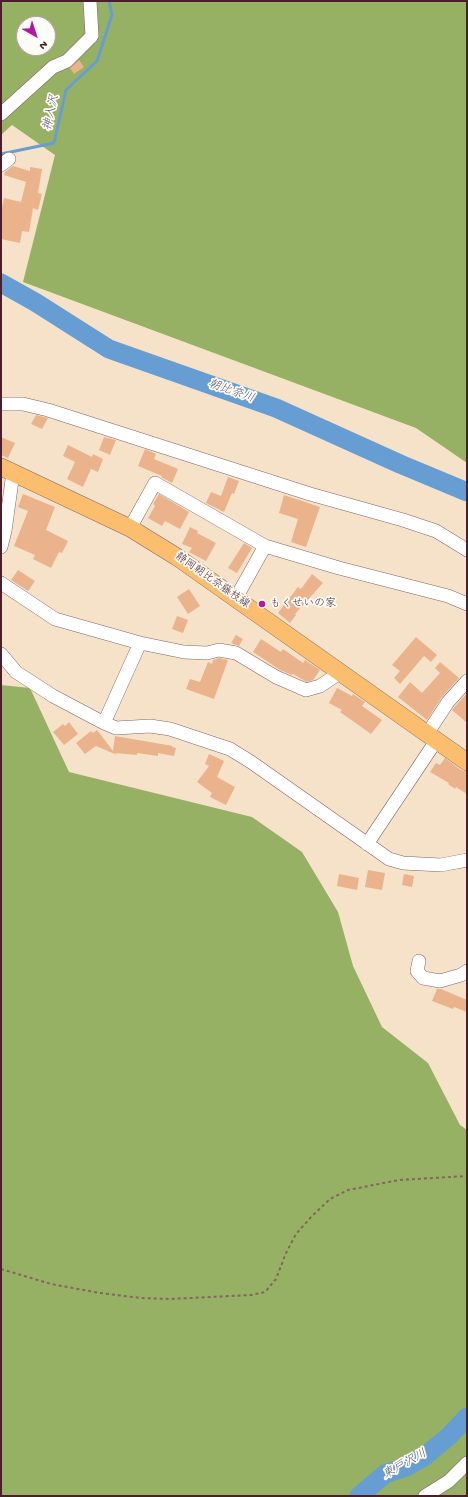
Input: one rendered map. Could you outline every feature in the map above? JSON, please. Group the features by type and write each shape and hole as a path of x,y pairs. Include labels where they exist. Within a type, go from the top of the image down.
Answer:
{"main road":[{"name":"静岡朝比奈藤枝線","path":"7,470 130,528 178,557 467,762"}],"street":[{"path":"1,114 53,67 67,61 92,36 90,1"},
{"path":"1,404 23,404 48,410 310,494 402,520 436,531 467,550"},
{"path":"1,547 5,531 7,470"},
{"path":"130,528 155,483 265,546 339,568 448,596 467,604"},
{"path":"236,598 265,546"},
{"path":"1,583 55,619 140,643 184,652 207,654 219,650 236,653 276,677 306,690 320,686 341,672"},
{"path":"104,723 140,643"},
{"path":"1,654 16,672 53,696 116,728 150,726 170,729 230,749 251,762 389,859 403,863 441,865 467,860"},
{"path":"367,844 432,738 448,702 467,681"},
{"path":"419,961 417,971 423,978 440,981 461,975 467,971"},
{"path":"425,1496 449,1481 467,1463"}],"path":[{"path":"1,1269 51,1284 100,1293 141,1298 170,1299 251,1296 266,1292 276,1278 286,1253 296,1234 330,1199 348,1190 399,1180 467,1176"}],"green space":[{"path":"1,1 467,1 467,463 416,428 23,282 55,155 12,125 1,135"},
{"path":"1,685 30,688 69,772 252,817 302,852 338,912 353,966 382,1027 428,1063 460,1125 467,1130 467,1496 1,1496"}],"building":[{"path":"79,60 84,67 74,74 70,68"},
{"path":"13,166 30,171 30,167 42,169 38,193 42,194 38,210 33,208 29,232 22,231 20,243 1,239 1,212 4,198 21,202 26,182 4,175 5,172"},
{"path":"36,415 48,418 42,429 31,424"},
{"path":"1,437 15,443 8,458 1,455"},
{"path":"104,437 116,440 110,455 99,450"},
{"path":"68,445 92,457 93,454 103,459 98,472 91,469 83,487 67,479 75,462 63,456"},
{"path":"145,449 156,454 154,459 178,469 172,483 161,477 162,476 138,466"},
{"path":"228,477 239,481 224,512 206,503 211,492 221,496"},
{"path":"23,494 55,507 46,530 68,541 62,553 59,552 51,568 33,559 35,555 14,546 28,511 18,507"},
{"path":"159,494 189,512 180,529 165,521 162,526 148,518 155,506 153,504"},
{"path":"284,495 320,507 306,547 291,542 298,519 279,513"},
{"path":"190,527 198,531 197,533 216,543 206,561 189,552 192,548 182,544"},
{"path":"244,543 252,548 237,573 228,568"},
{"path":"18,570 35,581 28,591 11,580"},
{"path":"312,574 323,583 295,614 296,615 290,623 278,613 298,587 301,589"},
{"path":"189,589 200,606 188,614 177,597"},
{"path":"177,616 188,620 183,633 172,629"},
{"path":"236,635 243,639 239,646 231,643"},
{"path":"416,637 437,655 431,662 424,656 400,684 394,678 400,671 392,665"},
{"path":"261,639 281,652 283,649 303,663 305,660 320,670 313,680 307,682 293,674 292,675 280,670 253,652"},
{"path":"219,658 228,660 214,699 186,689 190,679 200,682 208,662 212,664 213,660"},
{"path":"440,662 459,678 442,697 427,720 398,697 410,682 422,693 440,673 435,668"},
{"path":"337,688 352,696 353,694 365,702 362,706 382,720 371,734 340,712 342,710 329,703"},
{"path":"467,693 467,723 452,710"},
{"path":"69,722 78,734 64,745 53,732 63,724 65,726"},
{"path":"97,730 113,751 115,736 173,746 172,747 176,748 174,756 158,753 158,756 137,753 137,755 115,753 117,755 96,746 85,754 76,743 91,731 93,733"},
{"path":"209,754 224,761 217,777 235,787 226,805 210,797 212,793 197,782 209,766 205,764"},
{"path":"445,758 461,770 467,772 467,794 456,787 455,789 448,784 449,783 430,772 436,763 440,765"},
{"path":"368,870 385,873 382,890 365,887"},
{"path":"339,874 359,878 357,890 337,886"},
{"path":"404,874 414,876 412,887 402,885"},
{"path":"437,989 441,989 467,1000 467,1012 454,1007 453,1009 432,1001"}],"waterway":[{"name":"神入沢","path":"1,154 54,143 66,90 97,61 112,15 109,1"},
{"name":"朝比奈川","path":"1,283 35,302 109,349 276,408 400,464 467,492"},
{"name":"東戸沢川","path":"359,1496 385,1474 406,1467 424,1457 449,1436 467,1417"}],"place":[{"name":"もくせいの家","path":"262,604"}]}
